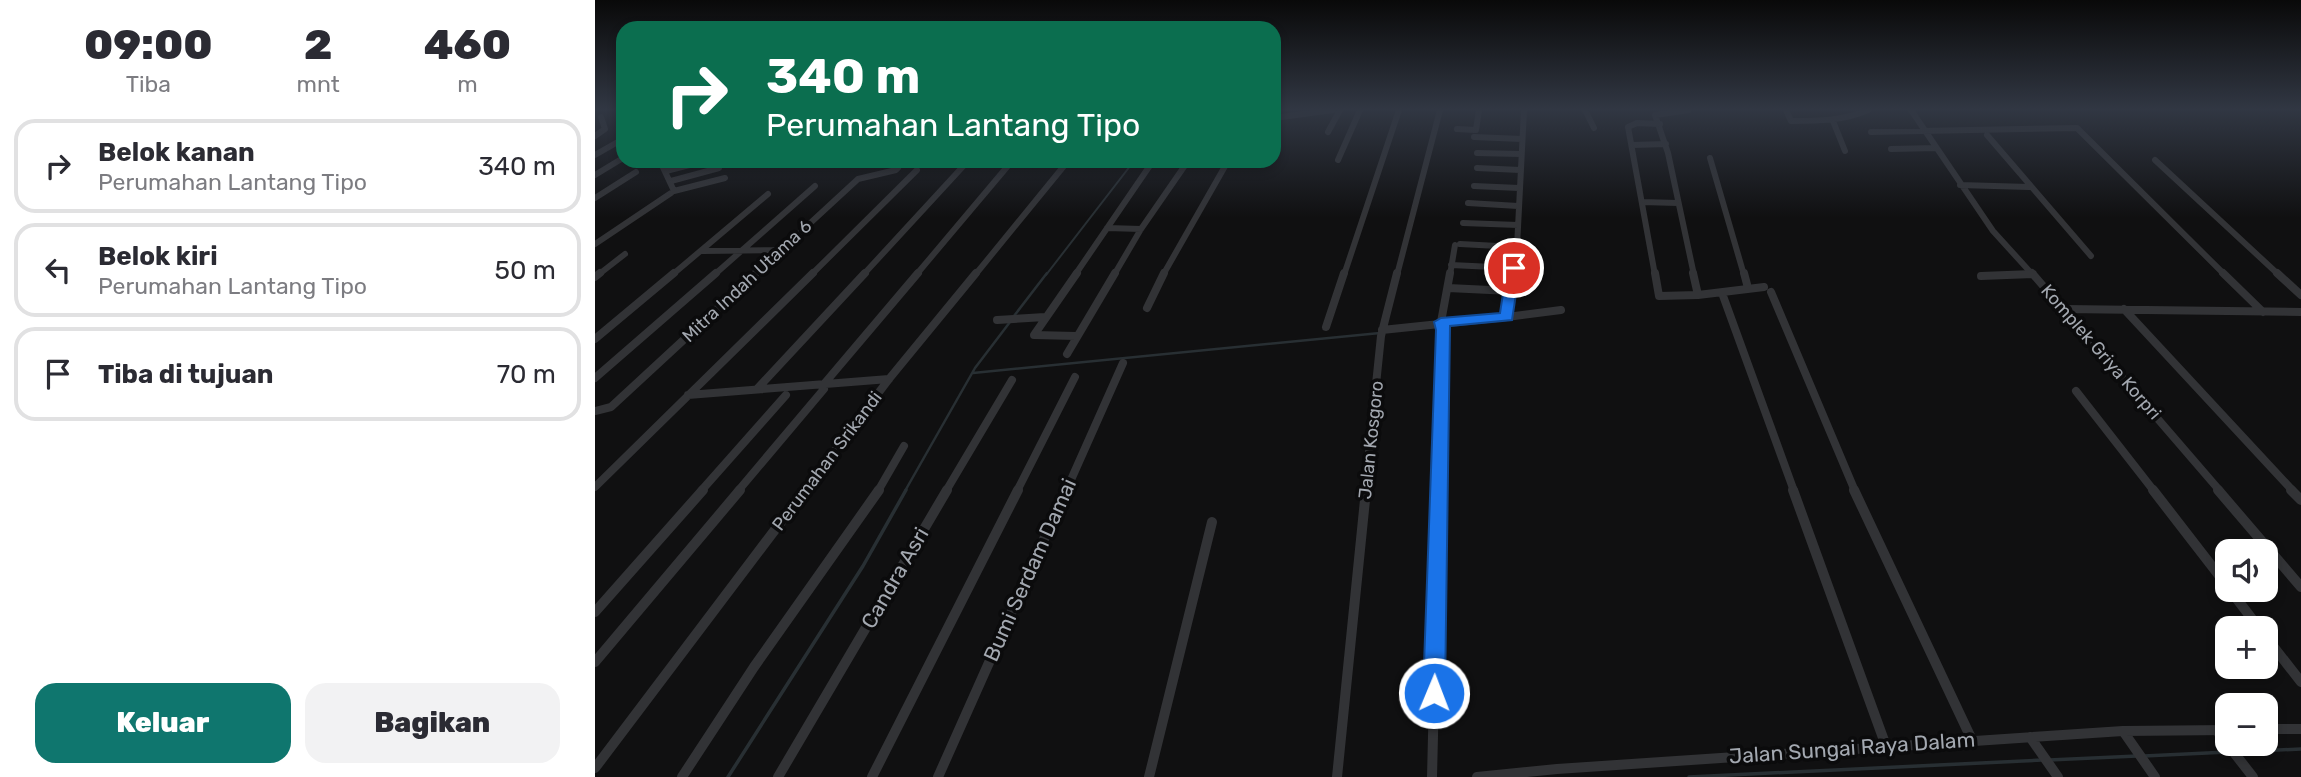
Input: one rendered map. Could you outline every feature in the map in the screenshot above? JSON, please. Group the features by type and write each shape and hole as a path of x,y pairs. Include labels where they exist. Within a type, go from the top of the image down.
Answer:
{"street":[{"path":"595,155 611,146"},
{"path":"1338,160 1344,146"},
{"path":"1326,327 1387,146"},
{"name":"Jalan Kosgoro","path":"1337,777 1382,332 1431,146"},
{"path":"1507,317 1517,247 1522,146"},
{"path":"1632,146 1659,296 1722,293 1748,288 1768,290 1845,471 1972,740"},
{"path":"1666,146 1698,295"},
{"path":"1843,146 1845,151"},
{"path":"1893,146 1894,149 1936,148"},
{"path":"1996,146 2091,256"},
{"path":"2096,146 2263,312"},
{"name":"Komplek Griya Korpri","path":"1936,148 1993,231 2065,309 2301,587"},
{"path":"1477,153 1521,154"},
{"path":"1710,158 1748,288"},
{"path":"2155,160 2301,295"},
{"path":"595,175 616,162"},
{"path":"664,168 674,191 726,181 719,168"},
{"path":"666,171 678,168"},
{"path":"671,180 706,168"},
{"name":"Mitra Indah Utama 6","path":"595,411 611,407 858,179 898,168"},
{"path":"757,389 962,168"},
{"path":"595,662 1006,168"},
{"name":"Perumahan Srikandi","path":"595,768 889,379 1062,168"},
{"path":"1076,336 1034,335 1148,168"},
{"path":"1067,355 1141,229 1183,168"},
{"path":"1147,308 1170,261 1224,168"},
{"path":"1477,168 1520,170"},
{"path":"595,487 917,170"},
{"path":"595,198 636,172"},
{"path":"1960,185 2029,187"},
{"name":"Mitra Indah Utama 6","path":"595,378 815,186"},
{"path":"1473,186 1520,188"},
{"path":"595,244 671,193"},
{"path":"595,339 768,194"},
{"path":"1642,202 1678,203"},
{"path":"1468,203 1518,206"},
{"path":"1463,223 1518,225"},
{"path":"1107,228 1141,229"},
{"path":"1432,777 1442,325 1451,265 1457,244 1517,247"},
{"path":"703,251 780,250"},
{"path":"595,277 625,254"},
{"path":"1451,265 1514,268"},
{"path":"1981,276 2033,274"},
{"path":"1448,288 1511,291"},
{"path":"1722,293 1886,746"},
{"path":"2065,309 2301,312"},
{"path":"2123,309 2301,500"},
{"path":"1382,332 1562,310"},
{"path":"997,320 1045,317"},
{"name":"Bumi Serdam Damai","path":"938,777 1123,363"},
{"path":"872,777 1075,377"},
{"path":"688,395 824,387 889,379"},
{"name":"Candra Asri","path":"778,777 1011,380"},
{"path":"2076,391 2215,570"},
{"path":"595,612 786,395"},
{"path":"682,777 754,667 879,490 904,446"},
{"path":"1149,777 1212,522"},
{"path":"2278,652 2301,682"},
{"path":"2278,729 2301,729"},
{"name":"Jalan Sungai Raya Dalam","path":"1476,777 1972,740 2215,734"},
{"path":"2126,736 2151,772"},
{"path":"2030,737 2058,777"},
{"path":"2236,756 2253,777"}],"waterway":[{"path":"1046,275 1129,168"},
{"path":"1014,316 1047,273"},
{"path":"905,491 975,368 1010,322"},
{"path":"973,373 1380,333"},
{"path":"728,777 863,566 906,490"},
{"path":"2278,750 2301,749"},
{"path":"2144,756 2215,753"},
{"path":"2049,760 2137,756"},
{"path":"1689,777 2042,760"}],"route":[{"path":"1434,693 1443,330 1441,322 1507,317 1514,268"}]}
